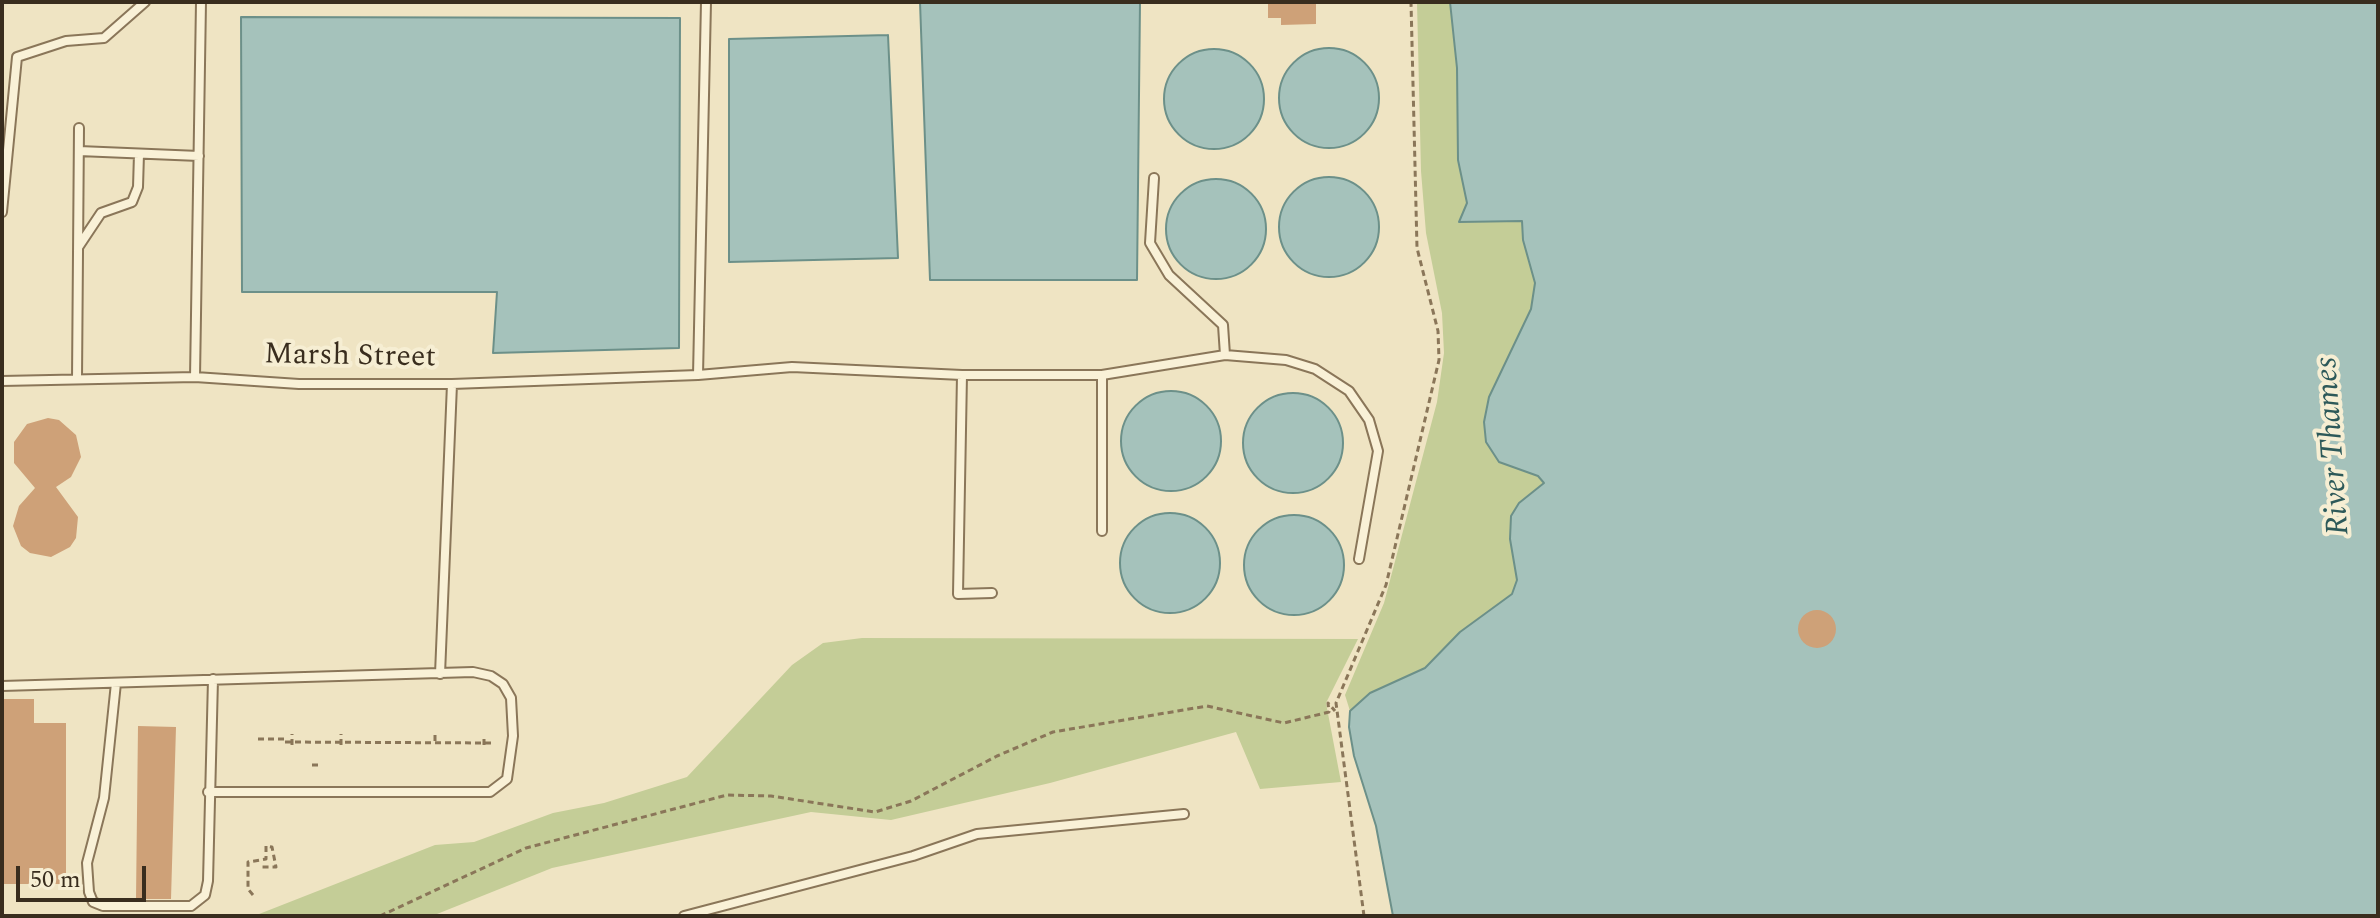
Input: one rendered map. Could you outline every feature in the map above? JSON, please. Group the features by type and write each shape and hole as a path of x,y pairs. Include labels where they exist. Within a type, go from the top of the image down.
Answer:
{"lane":[{"path":"2,212 7,120 17,57 66,41 104,38 145,2"},
{"path":"195,377 201,2"},
{"path":"698,375 706,2"},
{"path":"77,379 79,128"},
{"path":"79,151 199,156"},
{"path":"78,248 101,213 132,202 138,187 139,154"},
{"path":"1154,178 1150,243 1169,275 1223,325 1225,355"},
{"name":"Marsh Street","path":"2,381 195,377 299,384 452,384 698,375 792,367 962,375 1102,375 1225,355 1286,360 1315,369 1349,391 1369,420 1378,451 1359,559"},
{"path":"962,375 958,594 992,593"},
{"path":"1102,375 1102,531"},
{"path":"440,674 452,384"},
{"path":"2,686 440,674 491,676 503,684 511,698 513,736 507,779 490,792 208,792"},
{"path":"116,683 104,798 87,863 93,902 103,906 191,906 205,895 208,881 213,679"},
{"path":"684,916 913,856 977,834 1184,814"}],"path":[{"path":"1364,916 1335,711 1386,585 1439,360 1438,331 1417,248 1411,2"},
{"path":"380,916 526,848 727,795 771,796 875,812 911,801 997,756 1053,732 1207,706 1284,723 1329,712 1330,704 1332,711 1335,711"},
{"path":"292,734 292,744"},
{"path":"341,734 341,743"},
{"path":"435,735 435,744"},
{"path":"484,735 484,744"},
{"path":"258,739 292,744 492,743"},
{"path":"312,765 320,765"},
{"path":"253,895 248,883 248,862 266,859 266,846 272,847 276,867 259,867"}],"green space":[{"path":"1417,2 1569,2 1598,497 1393,916 1376,826 1354,756 1349,727 1350,711 1345,695 1384,603 1437,402 1444,353 1442,313 1426,233 1421,171"},
{"path":"862,638 1358,639 1326,703 1341,782 1260,789 1236,732 1050,783 891,820 811,812 552,868 432,916 254,916 435,845 474,842 553,813 604,803 687,777 792,665 823,643"}],"water":[{"path":"920,2 1140,2 1137,280 930,280"},
{"name":"River Thames","path":"1450,2 2378,2 2378,916 1393,916 1376,826 1354,756 1349,727 1350,711 1370,693 1425,668 1460,632 1512,594 1517,580 1510,539 1511,516 1519,503 1544,483 1538,476 1499,462 1486,442 1484,422 1489,397 1531,309 1535,283 1523,240 1522,221 1459,222 1467,203 1458,160 1457,68"},
{"path":"241,17 680,18 679,348 493,353 497,292 242,292"},
{"path":"888,35 898,258 729,262 729,39"},
{"path":"1329,48 1348,52 1365,62 1375,79 1379,98 1375,117 1365,134 1348,144 1329,148 1310,144 1293,134 1283,117 1279,98 1283,79 1293,62 1310,52"},
{"path":"1214,49 1233,53 1250,63 1260,80 1264,99 1260,118 1250,135 1233,145 1214,149 1195,145 1178,135 1168,118 1164,99 1168,80 1178,63 1195,53"},
{"path":"1329,177 1348,181 1365,191 1375,208 1379,227 1375,246 1365,263 1348,273 1329,277 1310,273 1293,263 1283,246 1279,227 1283,208 1293,191 1310,181"},
{"path":"1216,179 1235,183 1252,193 1262,210 1266,229 1262,248 1252,265 1235,275 1216,279 1197,275 1180,265 1170,248 1166,229 1170,210 1180,193 1197,183"},
{"path":"1171,391 1190,395 1207,405 1217,422 1221,441 1217,460 1207,477 1190,487 1171,491 1152,487 1135,477 1125,460 1121,441 1125,422 1135,405 1152,395"},
{"path":"1293,393 1312,397 1329,407 1339,424 1343,443 1339,462 1329,479 1312,489 1293,493 1274,489 1257,479 1247,462 1243,443 1247,424 1257,407 1274,397"},
{"path":"1170,513 1189,517 1206,527 1216,544 1220,563 1216,582 1206,599 1189,609 1170,613 1151,609 1134,599 1124,582 1120,563 1124,544 1134,527 1151,517"},
{"path":"1294,515 1313,519 1330,529 1340,546 1344,565 1340,584 1330,601 1313,611 1294,615 1275,611 1258,601 1248,584 1244,565 1248,546 1258,529 1275,519"}],"building":[{"path":"1268,2 1316,2 1316,24 1281,25 1281,18 1268,18"},
{"path":"48,418 59,420 76,435 81,457 71,477 56,487 78,517 76,538 70,547 51,557 30,553 21,546 13,526 19,506 35,488 14,463 14,442 27,424"},
{"path":"1817,610 1831,615 1836,629 1831,643 1817,648 1803,643 1798,629 1803,615"},
{"path":"2,699 34,699 34,723 66,723 66,884 2,884"},
{"path":"138,726 176,727 171,899 136,899"}]}
